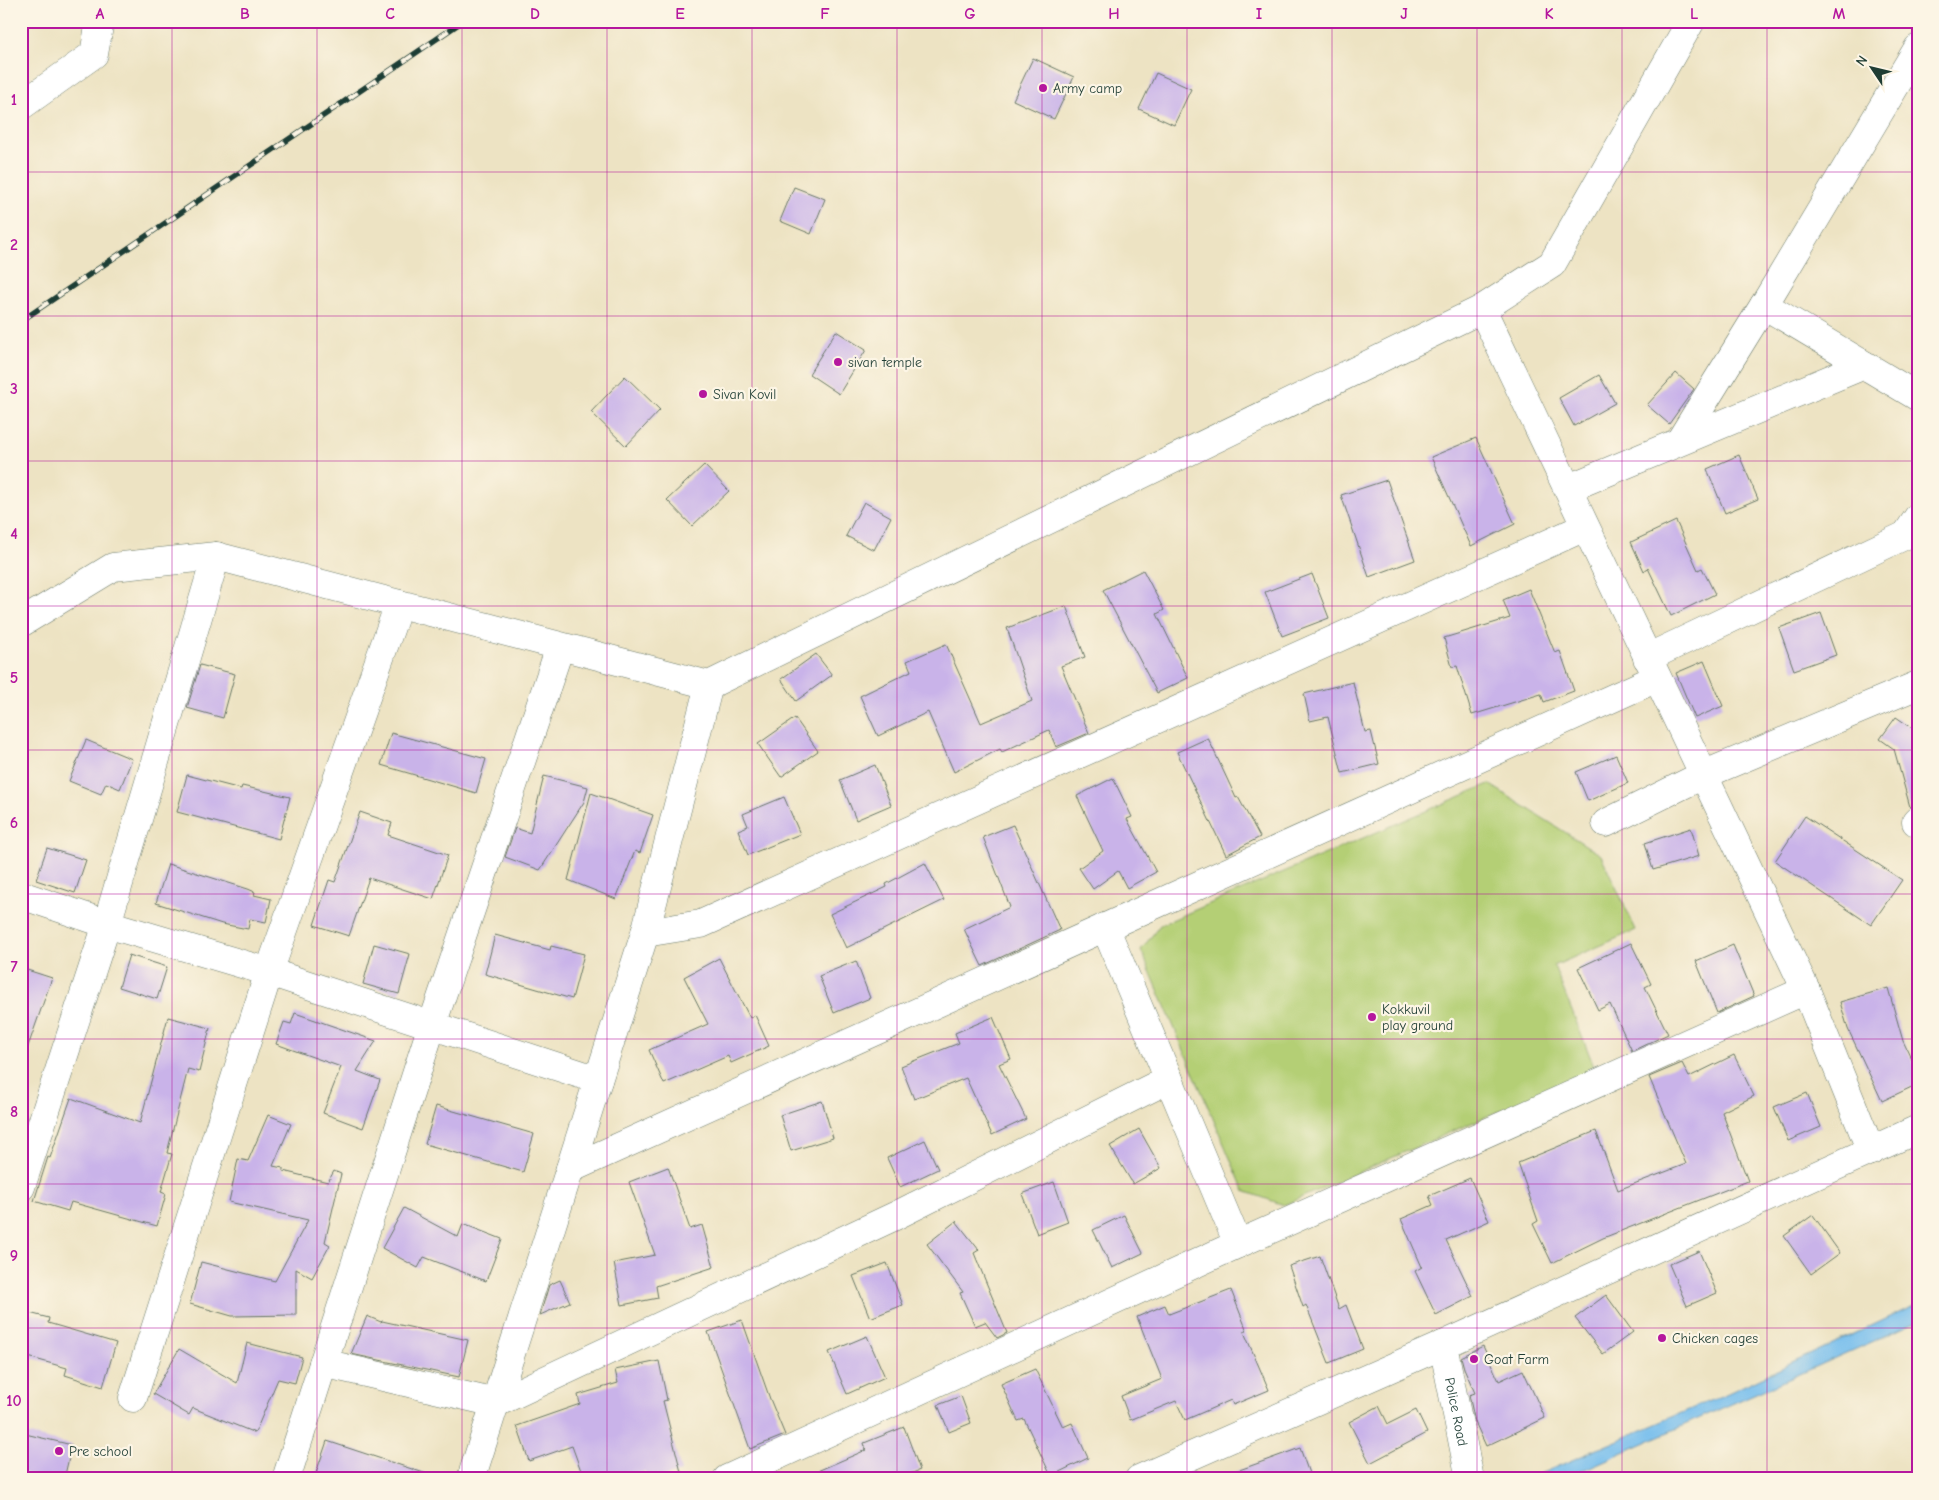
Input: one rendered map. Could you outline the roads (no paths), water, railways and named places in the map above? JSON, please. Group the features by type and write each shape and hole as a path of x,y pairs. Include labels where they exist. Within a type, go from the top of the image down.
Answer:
{"street":[{"path":"21,106 94,54 100,21"},
{"path":"21,623 113,567 216,556 709,685 1482,309 1552,264 1691,21"},
{"path":"1681,439 1764,306 1918,48"},
{"path":"1764,306 1918,397"},
{"path":"1482,309 1569,488 1585,527 1806,990 1872,1150"},
{"path":"1569,488 1681,439 1864,365"},
{"path":"645,933 702,924 1585,527"},
{"path":"570,1169 1106,927 1652,668 1914,528"},
{"path":"21,1187 107,924 216,556"},
{"path":"133,1398 269,972 399,604"},
{"path":"286,1479 432,1025 560,647"},
{"path":"471,1479 645,933 709,685"},
{"path":"1606,823 1703,775 1918,685"},
{"path":"21,895 107,924 269,972 598,1080"},
{"path":"1106,927 1238,1244"},
{"path":"727,1479 1238,1244 1806,990"},
{"path":"323,1363 496,1403 894,1216 1169,1079"},
{"path":"1139,1479 1918,1129"},
{"name":"Police Road","path":"1443,1344 1470,1479"}],"water":[{"path":"1918,1304 1918,1321 1563,1479 1528,1479 1728,1393"}],"railway":[{"path":"21,321 463,21"}],"place":[{"name":"Army camp","path":"1043,88"},
{"name":"sivan temple","path":"838,362"},
{"name":"Sivan Kovil","path":"703,394"},
{"name":"Kokkuvil play ground","path":"1372,1017"},
{"name":"Chicken cages","path":"1662,1338"},
{"name":"Goat Farm","path":"1474,1359"},
{"name":"Pre school","path":"59,1451"}]}
